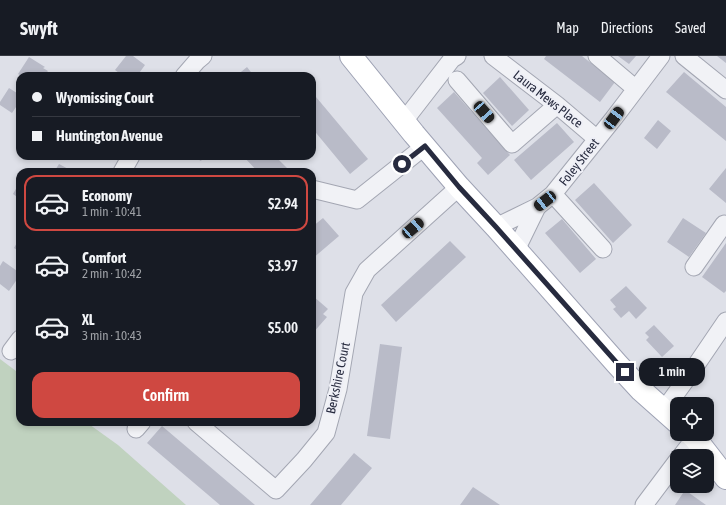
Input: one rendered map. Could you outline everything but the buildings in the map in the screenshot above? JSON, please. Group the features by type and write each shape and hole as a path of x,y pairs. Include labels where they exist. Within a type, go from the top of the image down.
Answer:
{"main road":[{"path":"351,56 459,187 617,364 641,390 670,416"},
{"path":"697,441 726,478"},
{"path":"702,441 726,455"}],"street":[{"path":"187,72 197,60 203,56"},
{"path":"404,121 452,58 457,56"},
{"path":"597,56 636,89"},
{"name":"Foley Street","path":"496,227 537,207 553,194 662,56"},
{"path":"684,56 726,90"},
{"name":"Laura Mews Place","path":"495,58 598,138"},
{"path":"457,80 512,144 557,105"},
{"path":"316,190 357,200 425,146"},
{"name":"Berkshire Court","path":"201,426 276,490 304,460 326,432 338,389 354,293 360,281 367,270 459,187"},
{"path":"553,194 603,249"},
{"name":"Foley Street","path":"516,250 537,207"},
{"path":"694,267 724,224 726,226"},
{"path":"679,397 690,374 726,321"},
{"path":"644,505 670,470"}],"green space":[{"path":"0,359 16,371 16,426 92,426 118,445 186,505 0,505"}],"route":[{"path":"402,164 425,146 459,187 625,372"}]}
